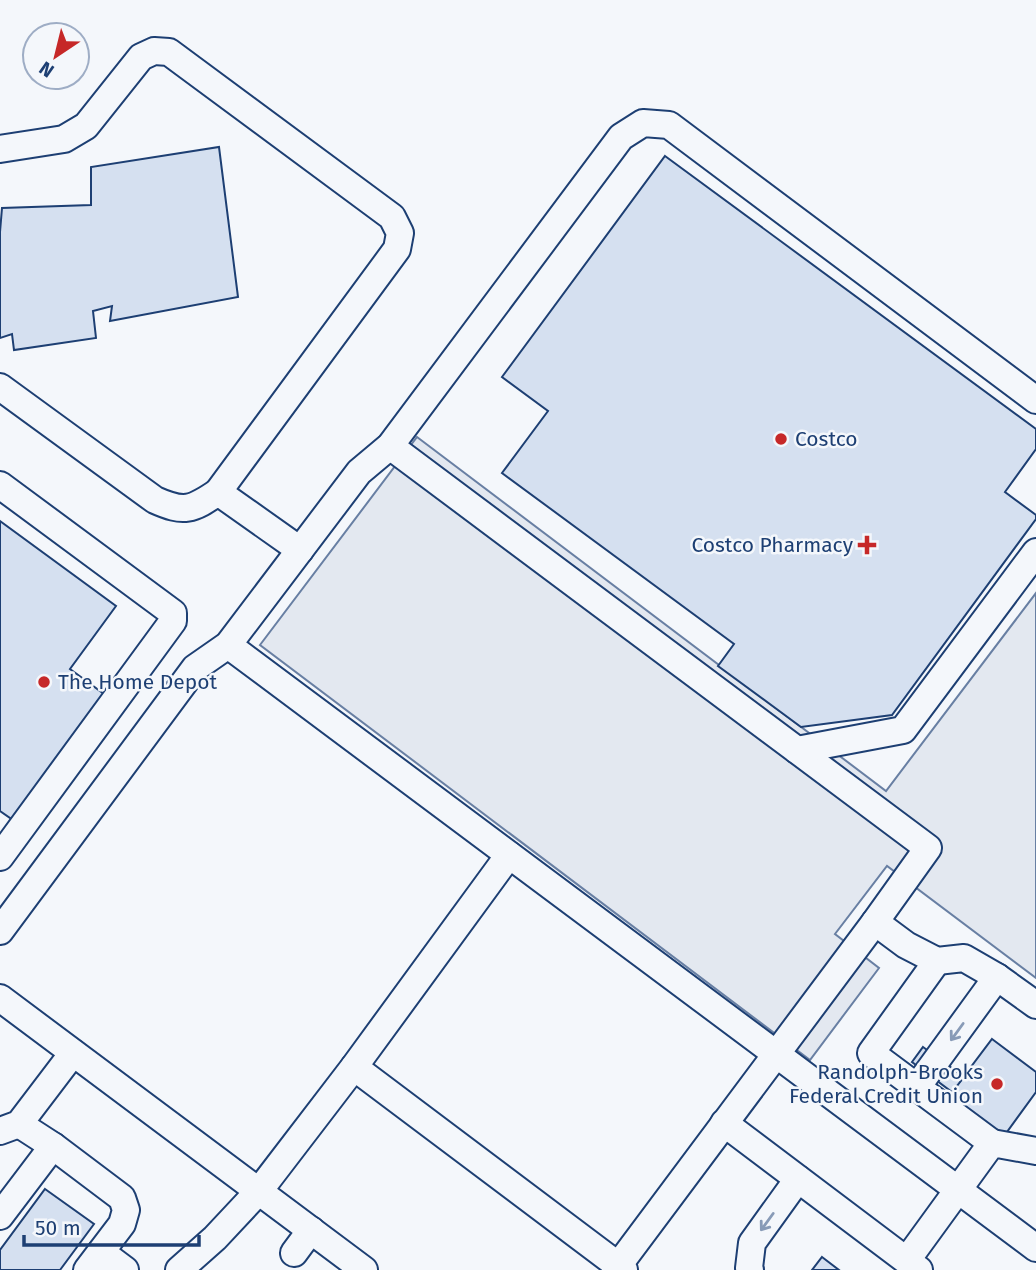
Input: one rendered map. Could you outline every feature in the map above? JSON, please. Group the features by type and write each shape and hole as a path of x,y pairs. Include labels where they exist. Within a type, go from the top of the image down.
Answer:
{"lane":[{"path":"0,149 64,139 86,127 141,57 154,51 169,52 392,217 400,233 397,249 218,492 198,506 174,509 155,500 0,387"},
{"path":"0,930 195,668 228,645 359,472 390,446 621,136 643,122 668,125 1036,400"},
{"path":"354,1067 619,1269 928,848 390,446"},
{"path":"0,485 173,612 173,621 0,857"},
{"path":"218,492 300,550"},
{"path":"797,750 903,730 1036,552"},
{"path":"228,645 1036,1248"},
{"path":"179,1270 215,1238 259,1191 354,1067 509,855"},
{"path":"875,922 906,945 937,961 964,958 997,976 1036,1005"},
{"path":"937,961 871,1053 992,1143 1036,1151"},
{"path":"917,1087 997,976"},
{"path":"0,998 364,1270"},
{"path":"73,1053 10,1128 53,1146 122,1198 126,1210 122,1224 94,1261 125,1270"},
{"path":"724,1123 913,1265 992,1143"},
{"path":"0,1216 53,1146"},
{"path":"750,1270 748,1268 752,1243 798,1179"},
{"path":"294,1253 312,1230"}],"shaded area":[{"path":"417,437 886,791 1036,593 1036,978 887,866 835,934 879,968 810,1060 260,645"}],"building":[{"path":"219,147 238,297 110,321 112,306 93,311 96,338 14,350 12,334 0,338 2,208 91,205 91,167"},
{"name":"Costco","path":"665,156 1036,429 1036,449 1005,492 1036,515 1036,519 892,715 801,727 718,666 734,644 502,473 548,411 502,377"},
{"name":"The Home Depot","path":"0,521 116,606 70,669 104,694 13,820 0,811"},
{"name":"Randolph-Brooks Federal Credit Union","path":"992,1039 1036,1072 1036,1092 1004,1136 949,1096"},
{"path":"923,1047 964,1077 952,1092 912,1062"},
{"path":"45,1189 94,1224 60,1270 0,1270 0,1250"},
{"path":"822,1257 839,1270 812,1270"}],"place":[{"name":"Costco","path":"781,439"},
{"name":"Costco Pharmacy","path":"867,545"},
{"name":"The Home Depot","path":"44,682"},
{"name":"Randolph-Brooks Federal Credit Union","path":"997,1084"}]}
